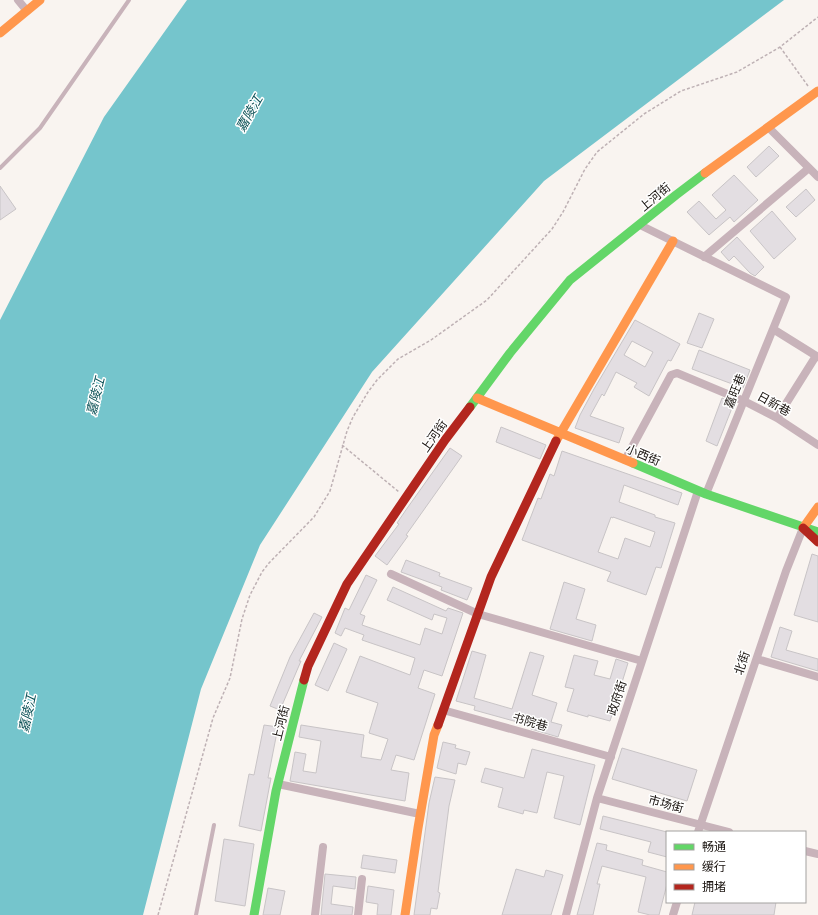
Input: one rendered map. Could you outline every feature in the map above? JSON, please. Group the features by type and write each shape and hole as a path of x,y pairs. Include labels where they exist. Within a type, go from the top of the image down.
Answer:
{"main road":[{"path":"0,32 40,0"},
{"name":"上河街","path":"254,915 278,784 308,666 347,584 445,440 510,353 570,280 676,195 816,93"},
{"path":"405,915 420,814 434,735 490,577 560,433 673,241"},
{"name":"小西街","path":"477,398 702,492 818,532"},
{"name":"北街","path":"803,528 818,507"},
{"path":"803,528 818,542"}],"street":[{"path":"18,0 27,11"},
{"path":"768,128 818,177"},
{"path":"640,225 704,257 809,168"},
{"name":"嘉旺巷","path":"702,492 744,401 786,297 704,257"},
{"path":"773,329 817,356 777,418"},
{"name":"日新巷","path":"625,460 671,375 677,373 744,401 777,418 818,445"},
{"name":"政府街","path":"566,915 597,798 610,757 642,661 702,492"},
{"name":"北街","path":"699,829 786,570 803,528"},
{"path":"391,574 478,614 642,661"},
{"path":"756,658 818,677"},
{"name":"书院巷","path":"443,710 610,757"},
{"path":"278,784 420,814"},
{"name":"市场街","path":"597,798 699,829 719,831"},
{"path":"314,915 323,847"},
{"path":"806,851 818,854"},
{"path":"358,915 362,879"},
{"path":"674,915 677,903"}],"lane":[{"path":"0,168 40,128 129,0"},
{"path":"196,915 214,825"}],"path":[{"path":"158,915 213,718 230,678 242,619 248,600 256,583 269,563 314,517 330,491 342,445 353,417 360,404 377,380 398,359 431,340 487,300 552,229 596,152 644,114 681,91 737,72 780,47 818,16"},
{"path":"780,47 816,93"},
{"path":"342,445 406,498"}],"water":[{"name":"嘉陵江","path":"187,0 784,0 544,181 372,372 260,545 201,689 143,915 0,915 0,320 104,117"}],"building":[{"path":"769,146 779,156 756,177 747,167"},
{"path":"734,175 758,200 734,222 730,217 709,235 687,212 699,201 716,219 726,210 712,195"},
{"path":"0,186 16,209 0,220"},
{"path":"806,189 815,200 796,217 786,207"},
{"path":"772,211 796,239 774,259 750,231"},
{"path":"737,237 764,267 755,276 750,273 734,256 729,261 721,252"},
{"path":"699,313 714,319 702,348 687,343"},
{"path":"635,320 680,344 671,361 668,360 649,396 634,387 637,383 616,372 604,396 602,394 590,416 624,428 619,443 575,428 594,389","holes":["632,341 653,352 645,367 624,355"]},
{"path":"699,350 750,370 743,388 692,369"},
{"path":"722,398 734,403 717,446 706,441"},
{"path":"501,427 546,445 540,459 496,442"},
{"path":"450,448 462,456 406,535 408,536 387,565 375,556 399,524 397,523"},
{"path":"562,451 682,493 678,505 624,485 619,502 655,515 655,517 675,523 661,568 656,567 646,595 607,581 611,572 522,540 538,498 541,499 550,474 554,476","holes":["611,517 655,532 650,547 625,538 618,559 598,552"]},
{"path":"812,554 818,556 818,622 794,615"},
{"path":"406,560 440,573 439,576 472,588 467,600 441,590 442,587 401,572"},
{"path":"366,575 377,580 360,614 365,616 362,625 420,645 425,628 442,634 447,618 434,614 432,620 387,600 393,587 446,611 448,608 463,613 442,676 424,670 418,688 435,694 414,760 396,755 391,770 409,773 405,801 290,781 295,752 306,754 303,771 316,773 321,741 299,737 301,725 364,735 361,757 381,760 388,739 369,733 378,703 346,692 360,656 410,675 415,658 362,640 364,635 345,628 341,636 335,633 345,608 349,610"},
{"path":"564,582 585,589 576,619 596,625 592,641 550,629"},
{"path":"314,613 322,617 299,661 301,661 280,710 270,706 290,657"},
{"path":"780,627 792,631 786,650 818,659 818,671 771,657"},
{"path":"334,643 347,649 328,691 315,685"},
{"path":"472,651 486,655 474,698 512,709 530,652 544,656 532,695 557,703 551,722 562,725 558,737 531,729 532,726 474,710 475,706 456,701"},
{"path":"574,655 598,661 594,675 610,679 616,659 628,663 610,721 567,711 574,689 565,687"},
{"path":"264,725 278,727 268,778 271,778 261,831 239,826 249,774 254,775"},
{"path":"443,742 456,745 455,748 470,752 466,765 458,763 456,774 437,768"},
{"path":"622,748 697,770 687,801 612,779"},
{"path":"532,749 595,765 580,825 554,818 564,776 547,772 537,813 524,810 523,814 498,807 503,788 481,782 485,768 524,778"},
{"path":"435,777 455,780 449,806 438,892 440,893 437,909 431,908 430,915 414,915 429,803"},
{"path":"603,816 666,832 666,857 648,852 651,842 600,829"},
{"path":"224,839 254,844 245,906 215,901"},
{"path":"597,843 607,845 606,850 643,860 642,865 666,872 666,888 659,915 650,915 638,912 646,877 602,866 597,884 600,884 593,915 577,915"},
{"path":"363,855 397,860 395,873 361,868"},
{"path":"516,869 544,877 546,870 563,875 551,915 502,915"},
{"path":"325,874 356,877 355,889 333,886 331,904 353,907 352,915 321,915"},
{"path":"368,886 394,890 391,915 377,915 378,904 366,902"},
{"path":"268,888 285,891 280,915 263,915"},
{"path":"695,903 776,903 774,915 692,915"}],"traffic: fast":[{"path":"470,407 510,353 570,280 705,173"},
{"path":"633,463 706,494 818,532"},
{"path":"254,915 276,791 304,680"}],"traffic: slow":[{"path":"0,33 40,0"},
{"path":"705,173 818,91"},
{"path":"556,441 673,241"},
{"path":"477,398 633,463"},
{"path":"803,528 818,507"},
{"path":"405,915 434,735 438,725"}],"traffic: jam":[{"path":"304,680 308,666 347,584 445,440 470,407"},
{"path":"438,725 491,577 556,441"},
{"path":"803,528 818,542"}]}
